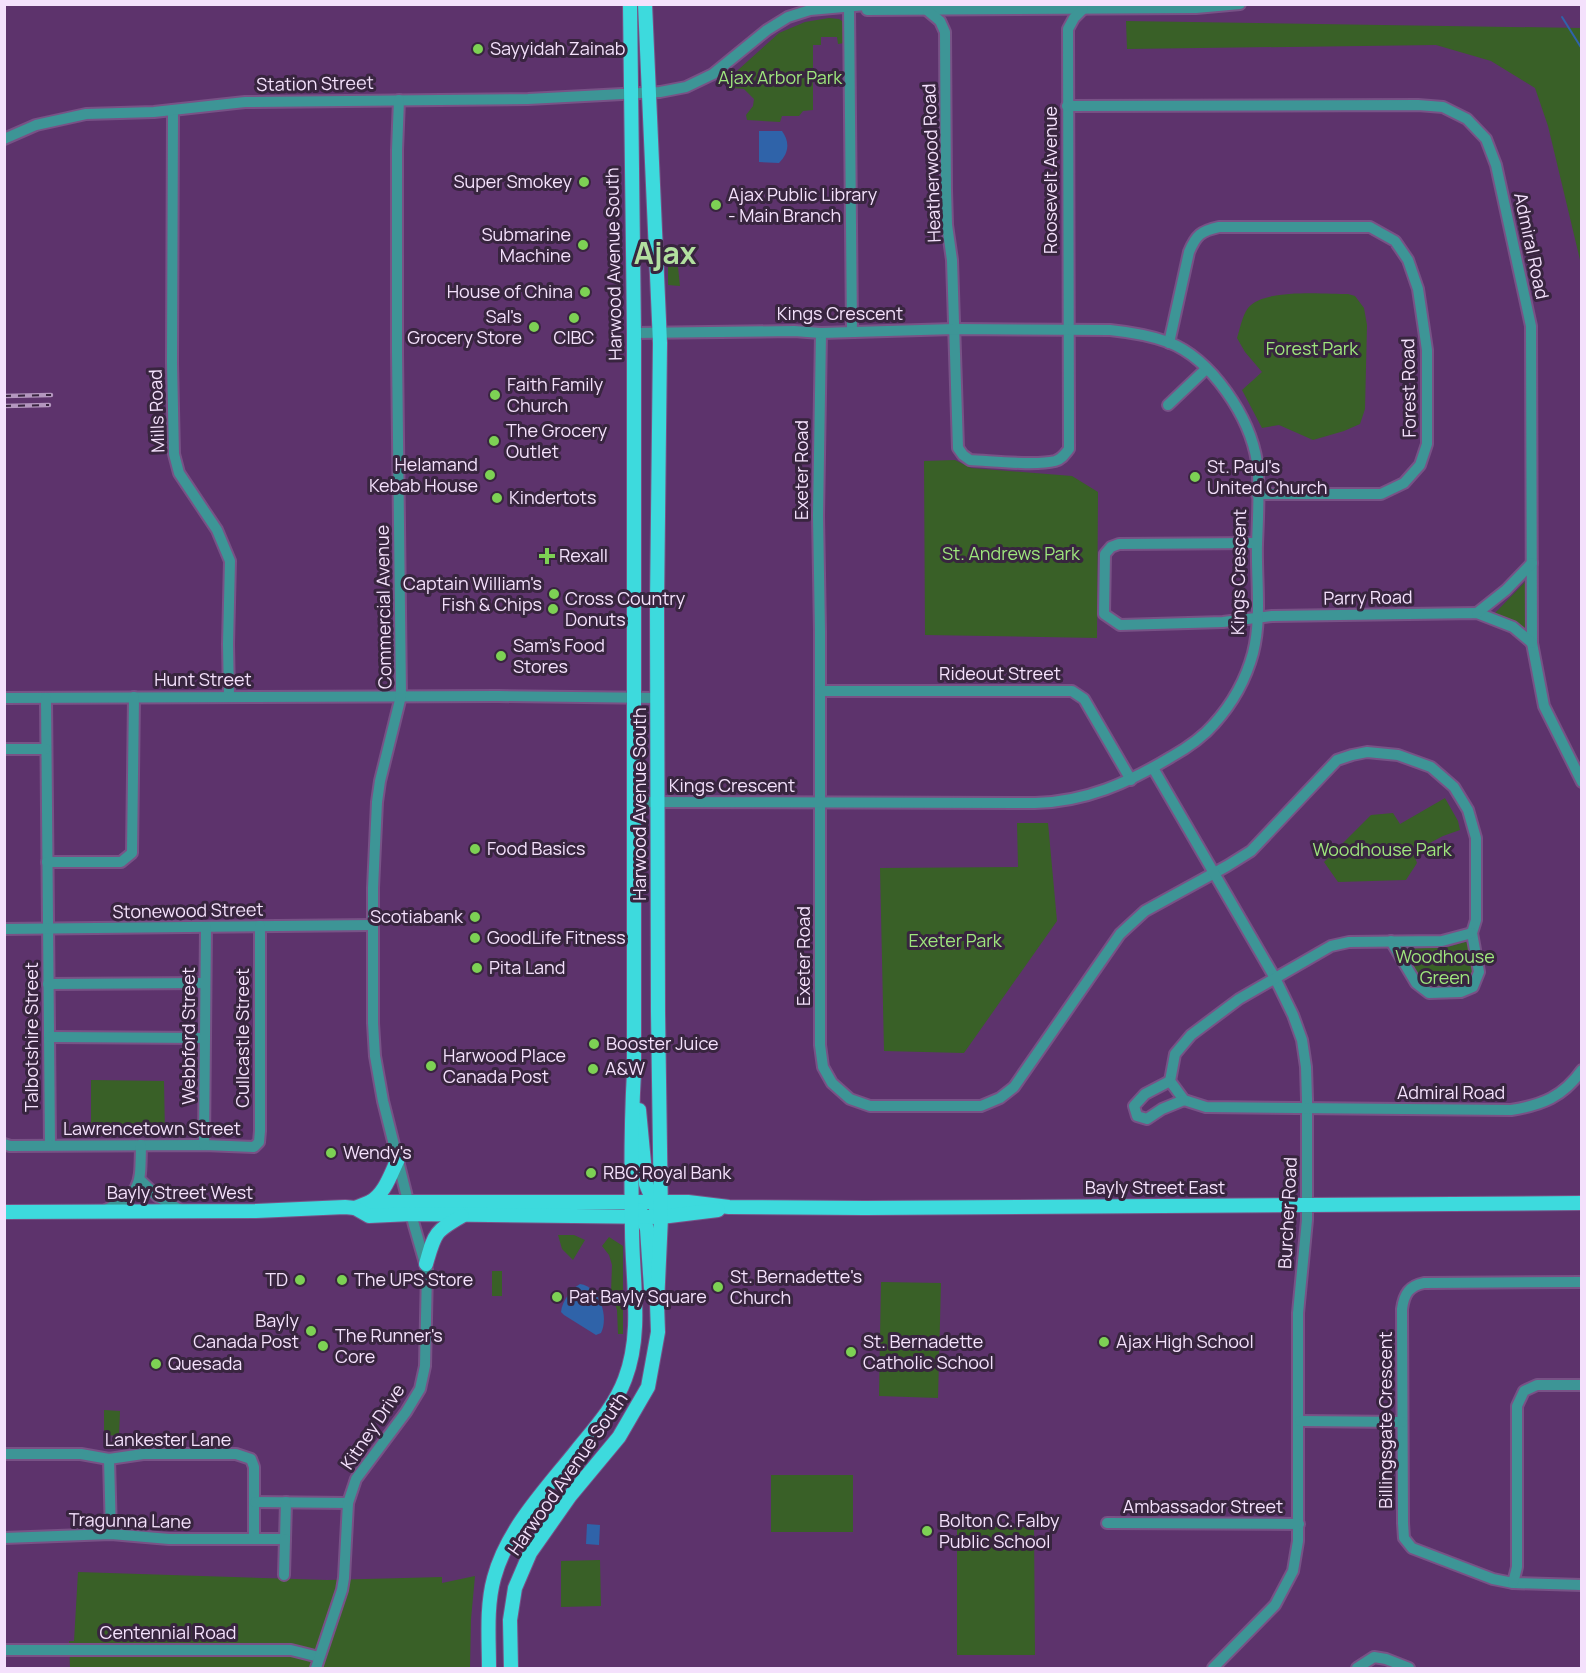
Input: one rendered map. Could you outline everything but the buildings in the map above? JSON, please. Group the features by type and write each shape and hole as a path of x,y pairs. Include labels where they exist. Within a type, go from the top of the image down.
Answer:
{"main road":[{"name":"Harwood Avenue South","path":"489,1668 488,1615 494,1578 508,1543 528,1511 605,1415 625,1379 634,1342 636,1212 633,1007 634,333 630,4"},
{"name":"Harwood Avenue South","path":"511,1668 510,1620 516,1588 530,1553 570,1496 619,1437 648,1387 658,1332 661,1216 656,1202 660,333 645,4"},
{"path":"633,531 658,532"},
{"path":"633,1007 658,1012"},
{"path":"634,1072 646,1184 656,1202"},
{"path":"370,1202 387,1184 398,1159"},
{"name":"Bayly Street West","path":"355,1208 369,1216 410,1208 532,1201 636,1212"},
{"name":"Bayly Street West","path":"4,1212 355,1208 370,1202 464,1215 636,1212"},
{"name":"Bayly Street East","path":"636,1212 656,1202 688,1202 729,1207 876,1208 1581,1203"},
{"name":"Bayly Street East","path":"636,1212 661,1216 701,1213 729,1207"},
{"path":"636,1212 647,1229 650,1286 657,1304"},
{"path":"426,1264 439,1229 464,1215"}],"street":[{"path":"849,8 877,4"},
{"path":"849,8 928,11 1196,8 1240,4"},
{"name":"Station Street","path":"4,139 36,125 86,114 173,110 245,102 528,99 648,93 686,87 700,82 720,69 767,30 788,17 810,10 849,8"},
{"path":"849,8 852,332"},
{"path":"1051,9 1068,29"},
{"path":"1068,29 1071,21 1083,9"},
{"path":"945,32 950,20 960,10"},
{"path":"928,11 940,21 945,32"},
{"name":"Roosevelt Avenue","path":"1068,29 1069,330"},
{"name":"Heatherwood Road","path":"945,32 947,225 952,260 958,448 963,455 970,460 1042,462 1057,461 1069,449 1069,330"},
{"name":"Commercial Avenue","path":"399,100 397,353 401,696 377,802 373,925 375,1056 383,1101 410,1208"},
{"name":"Admiral Road","path":"1067,106 1418,105 1443,107 1467,119 1486,139 1496,165 1531,326 1532,643 1544,706 1581,782"},
{"name":"Mills Road","path":"173,110 174,454 179,473 217,530 230,561 229,697"},
{"name":"Forest Road","path":"1169,343 1189,252 1194,240 1204,231 1219,227 1370,227 1395,242 1408,260 1418,289 1428,350 1427,444 1420,465 1404,483 1381,494 1257,494"},
{"name":"Kings Crescent","path":"634,333 1069,330 1127,332 1169,343 1206,369 1223,386 1245,422 1257,462 1258,617 1253,653 1238,693 1213,725 1196,742 1153,768 1131,780 1088,796 1050,803 634,802"},
{"name":"Exeter Road","path":"820,333 818,427 820,1045 823,1067 832,1083 850,1099 870,1106 981,1106 1000,1098 1014,1087 1120,934 1145,911 1251,851 1337,760 1367,752 1398,755 1431,767 1443,776 1454,787 1468,810 1476,838 1476,920 1472,933 1479,972 1473,987 1461,992 1429,993 1416,984 1391,941"},
{"path":"1168,405 1206,369"},
{"name":"Parry Road","path":"1257,543 1119,544 1111,547 1105,554 1104,614 1120,625 1223,622 1258,617 1477,613 1513,627 1532,643"},
{"path":"1477,613 1506,590 1532,562"},
{"name":"Rideout Street","path":"820,691 1072,691 1084,699 1131,780"},
{"path":"47,862 121,862 132,854 134,697"},
{"path":"634,697 658,698"},
{"name":"Hunt Street","path":"4,698 634,697"},
{"name":"Talbotshire Street","path":"46,698 50,1145"},
{"path":"4,749 46,749"},
{"name":"Burcher Road","path":"1153,768 1275,978 1302,1040 1306,1067 1308,1220 1298,1313 1299,1524 1293,1571 1275,1605 1213,1668"},
{"name":"Stonewood Street","path":"4,930 373,925"},
{"name":"Cullcastle Street","path":"254,1147 259,1142 260,1131 260,926"},
{"name":"Webbford Street","path":"204,1145 206,927"},
{"path":"1170,1081 1145,1094 1134,1106 1137,1116 1147,1119 1162,1109 1184,1100 1170,1081 1175,1054 1191,1035 1239,999 1330,945 1349,942 1442,941 1472,933"},
{"path":"48,984 205,983"},
{"path":"50,1037 205,1038"},
{"name":"Admiral Road","path":"1184,1100 1206,1107 1512,1110 1537,1106 1558,1095 1581,1070"},
{"name":"Lawrencetown Street","path":"4,1144 254,1147"},
{"path":"103,1211 127,1199 134,1192 140,1180 141,1145"},
{"path":"140,1180 157,1196 182,1211"},
{"name":"Kitney Drive","path":"319,1657 344,1578 348,1503 356,1479 406,1412 420,1389 425,1366 428,1270 410,1208"},
{"name":"Billingsgate Crescent","path":"1581,1282 1424,1282 1408,1290 1403,1299 1402,1309 1402,1522 1404,1538 1412,1548 1493,1579 1513,1584 1581,1585"},
{"path":"1513,1584 1517,1567 1517,1406 1524,1391 1537,1385 1581,1385"},
{"path":"1300,1421 1402,1422"},
{"name":"Lankester Lane","path":"4,1454 81,1454 109,1459 143,1454 236,1454 251,1459 254,1467 254,1539"},
{"path":"109,1459 111,1534"},
{"path":"255,1502 348,1503"},
{"path":"284,1575 286,1502"},
{"name":"Ambassador Street","path":"1107,1523 1299,1524"},
{"name":"Tragunna Lane","path":"4,1538 111,1534 169,1539 285,1539"},
{"name":"Centennial Road","path":"4,1650 291,1650 319,1657"},
{"path":"316,1668 319,1657"},
{"path":"1357,1668 1374,1657 1409,1668"}],"green space":[{"name":"Ajax Arbor Park","path":"829,18 839,19 845,23 844,43 838,44 837,37 821,37 821,45 813,45 813,110 803,111 799,116 782,116 780,122 747,120 746,115 753,106 754,99 744,89 727,85 728,79 779,33 805,22"},
{"path":"1126,21 1581,28 1581,264 1548,126 1535,88 1491,61 1436,45 1127,49"},
{"path":"668,246 680,255 678,267 680,286 668,285"},
{"name":"Forest Park","path":"1310,293 1355,296 1364,308 1367,325 1365,409 1360,424 1313,440 1279,425 1262,428 1242,390 1262,372 1245,352 1237,338 1246,311 1256,302 1267,297"},
{"name":"St. Andrews Park","path":"955,460 971,468 1072,476 1098,492 1097,638 925,635 924,461"},
{"path":"1527,580 1527,629 1525,630 1517,623 1495,613"},
{"name":"Woodhouse Park","path":"1445,798 1458,821 1460,830 1413,852 1417,863 1406,880 1338,882 1324,862 1371,815 1393,813 1400,824"},
{"name":"Exeter Park","path":"1017,823 1048,823 1057,921 964,1053 884,1051 880,868 1018,867"},
{"name":"Woodhouse Green","path":"1465,942 1471,944 1474,974 1470,982 1457,988 1441,989 1422,984 1401,951 1403,949 1448,947"},
{"path":"91,1080 164,1081 165,1136 91,1136"},
{"path":"558,1235 574,1235 585,1240 573,1260 562,1249"},
{"path":"609,1237 623,1246 623,1334 618,1334 617,1310 611,1292 612,1265 609,1255 602,1246"},
{"path":"492,1271 502,1271 502,1296 492,1296"},
{"path":"881,1282 941,1283 938,1398 879,1396"},
{"path":"104,1410 120,1411 119,1436 104,1435"},
{"path":"771,1475 853,1475 853,1532 771,1532"},
{"path":"957,1527 1034,1527 1035,1655 957,1655"},
{"path":"600,1560 601,1606 561,1607 561,1561"},
{"path":"78,1572 327,1580 442,1577 442,1583 475,1576 470,1668 70,1668 69,1641 74,1641"}],"water":[{"path":"759,131 782,131 785,135 786,151 779,163 759,162"},
{"path":"580,1284 593,1291 601,1304 603,1326 601,1333 596,1335 561,1312 568,1296"},
{"path":"587,1524 600,1525 599,1545 586,1544"}],"waterway":[{"path":"1562,17 1582,49"}],"railway":[{"path":"4,396 51,395"},
{"path":"4,406 49,405"}],"place":[{"name":"Sayyidah Zainab","path":"478,49"},
{"name":"Super Smokey","path":"584,182"},
{"name":"Ajax Public Library - Main Branch","path":"716,205"},
{"name":"Submarine Machine","path":"583,245"},
{"name":"House of China","path":"585,292"},
{"name":"CIBC","path":"574,318"},
{"name":"Sal's Grocery Store","path":"534,327"},
{"name":"Faith Family Church","path":"495,395"},
{"name":"The Grocery Outlet","path":"494,441"},
{"name":"Helamand Kebab House","path":"490,475"},
{"name":"St. Paul's United Church","path":"1195,477"},
{"name":"Kindertots","path":"497,498"},
{"name":"Rexall","path":"547,556"},
{"name":"Captain William's Fish & Chips","path":"554,594"},
{"name":"Cross Country Donuts","path":"553,609"},
{"name":"Sam's Food Stores","path":"501,656"},
{"name":"Food Basics","path":"475,849"},
{"name":"Scotiabank","path":"475,917"},
{"name":"GoodLife Fitness","path":"475,938"},
{"name":"Pita Land","path":"477,968"},
{"name":"Booster Juice","path":"594,1044"},
{"name":"Harwood Place Canada Post","path":"431,1066"},
{"name":"A&W","path":"593,1069"},
{"name":"Wendy's","path":"331,1153"},
{"name":"RBC Royal Bank","path":"591,1173"},
{"name":"TD","path":"300,1280"},
{"name":"The UPS Store","path":"342,1280"},
{"name":"St. Bernadette's Church","path":"718,1287"},
{"name":"Pat Bayly Square","path":"557,1297"},
{"name":"Bayly Canada Post","path":"311,1331"},
{"name":"Ajax High School","path":"1104,1342"},
{"name":"The Runner's Core","path":"323,1346"},
{"name":"St. Bernadette Catholic School","path":"851,1352"},
{"name":"Quesada","path":"156,1364"},
{"name":"Bolton C. Falby Public School","path":"927,1531"}],"district":[{"name":"Ajax","path":"665,254"}]}
